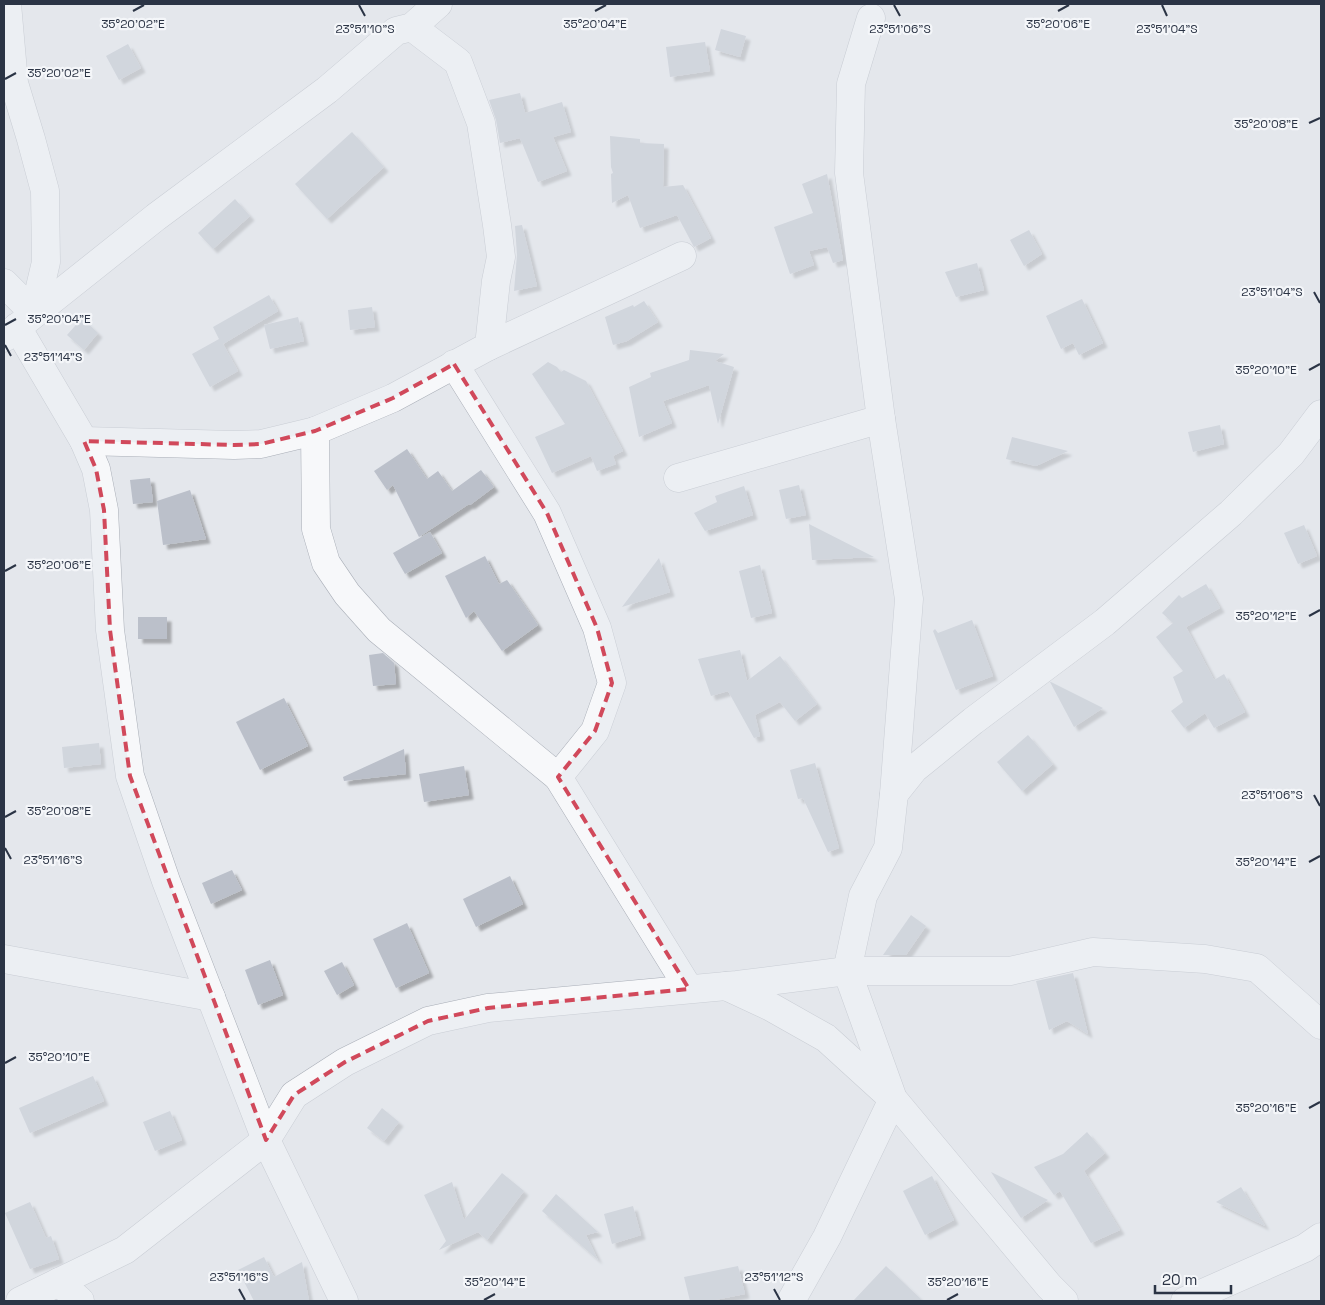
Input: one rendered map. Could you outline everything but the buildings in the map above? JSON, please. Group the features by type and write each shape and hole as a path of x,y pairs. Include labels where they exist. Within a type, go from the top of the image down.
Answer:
{"street":[{"path":"7,4 14,83 45,191 46,262 18,326"},
{"path":"18,326 148,222 327,90 396,31 412,27 438,4"},
{"path":"791,1301 828,1237 893,1099 847,970 863,896 888,848 909,598 881,419 850,173 851,84 871,18"},
{"path":"412,27 458,62 481,123 497,225 500,257 490,346"},
{"path":"84,441 261,444 315,431 393,398 490,346 682,256"},
{"path":"4,283 18,326 84,441 96,469 104,510 110,630 130,776 166,881 266,1140 344,1301"},
{"path":"454,364 547,513 597,628 612,683 595,731 558,777"},
{"path":"894,794 914,769 973,721 1105,622 1231,513 1291,454 1321,414"},
{"path":"678,478 881,419"},
{"path":"315,431 316,529 326,563 347,594 379,630 558,777 689,989"},
{"path":"20,1301 125,1250 266,1140 294,1095 345,1062 428,1021 488,1008 726,986 847,970 1010,971 1093,952 1204,959 1257,968 1321,1025"},
{"path":"4,959 210,997"},
{"path":"726,986 771,1007 826,1038 893,1099 1049,1286 1064,1301"},
{"path":"1185,1301 1305,1248 1321,1237"},
{"path":"60,1282 80,1301"}],"highlighted area":[{"path":"454,364 547,513 597,628 612,683 595,731 558,777 689,989 488,1008 428,1021 345,1062 294,1095 266,1140 130,776 110,630 104,510 96,469 84,441 261,444 315,431 393,398"}]}
